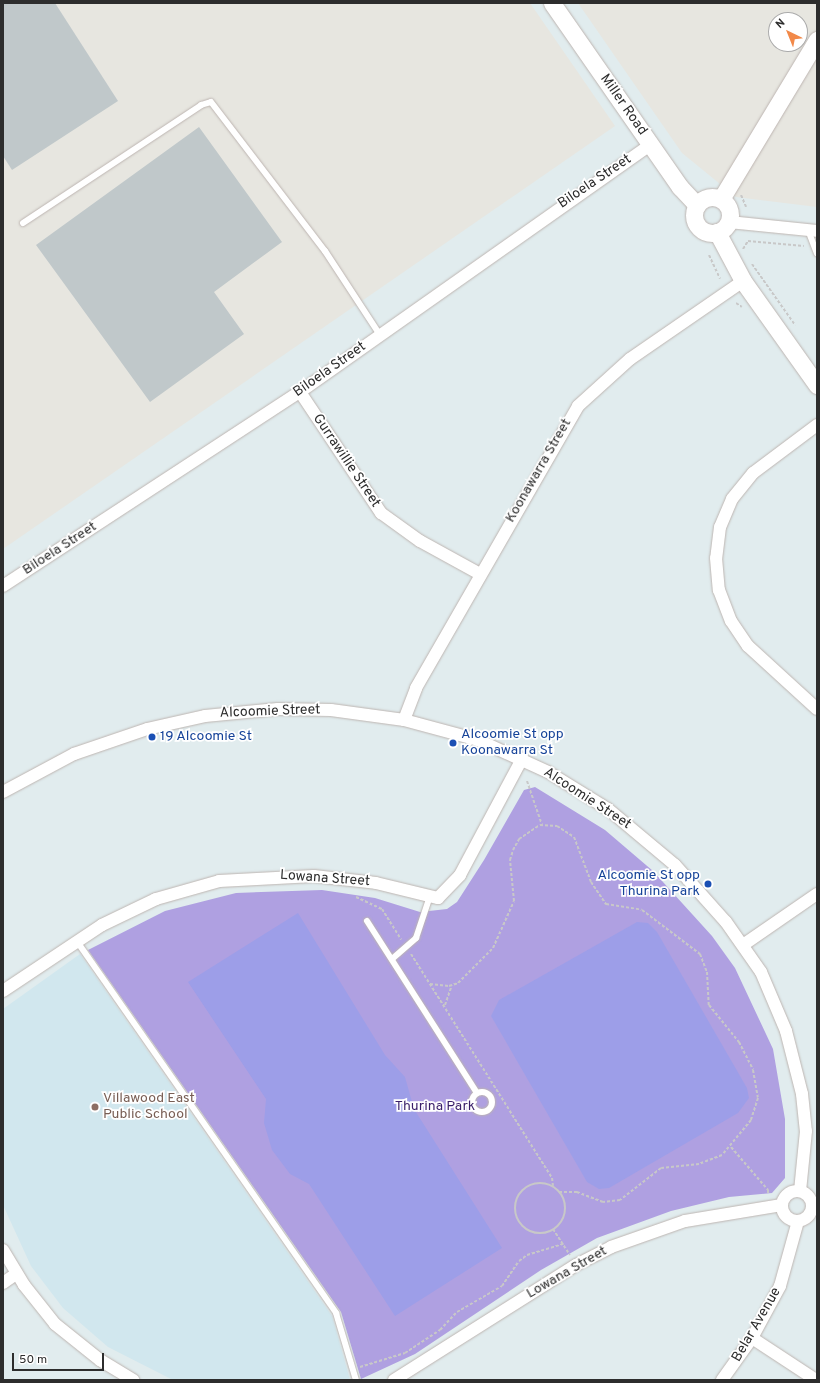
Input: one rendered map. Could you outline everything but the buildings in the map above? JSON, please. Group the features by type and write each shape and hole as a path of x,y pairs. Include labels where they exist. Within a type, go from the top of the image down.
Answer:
{"main road":[{"name":"Miller Road","path":"552,3 651,144 697,205"},
{"path":"721,199 817,40"},
{"path":"723,227 706,232 698,225 694,215 697,205 706,198 721,199 728,206 723,227 743,281 817,385"}],"street":[{"name":"Biloela Street","path":"3,586 300,392 651,144"},
{"path":"723,227 813,231"},
{"name":"Koonawarra Street","path":"404,720 416,688 480,574 578,406 630,359 743,281"},
{"name":"Gurrawillie Street","path":"300,392 381,514 415,538 480,574"},
{"path":"817,425 753,473 732,498 720,527 716,558 719,590 731,621 748,646 817,709"},
{"name":"Alcoomie Street","path":"3,792 45,767 101,743 204,716 302,708 404,720 478,740 522,759 608,809 643,837 704,896 743,945 774,998 786,1031 812,1130 800,1191"},
{"path":"429,899 438,898 454,885 522,759"},
{"name":"Lowana Street","path":"3,991 76,940 156,899 219,881 253,877 346,878 429,899"},
{"path":"743,945 817,894"},
{"path":"800,1191 810,1197 815,1207 808,1216 798,1221 786,1216 782,1205 788,1194 800,1191"},
{"name":"Lowana Street","path":"394,1380 576,1265 611,1247 685,1221 782,1205"},
{"name":"Belar Avenue","path":"722,1380 752,1338 780,1286 798,1221"},
{"path":"3,1250 16,1274 55,1324 100,1360 133,1380"},
{"path":"3,1283 16,1274"},
{"path":"752,1338 816,1380"}],"lane":[{"path":"23,223 195,109 211,102 325,251 380,335"},
{"path":"813,231 812,247 817,253"},
{"path":"392,959 407,949 423,926 429,899"},
{"path":"367,921 477,1093"},
{"path":"76,940 336,1313 356,1380"}],"path":[{"path":"742,192 742,201 746,207"},
{"path":"745,255 743,248 748,241 812,247"},
{"path":"709,255 720,279"},
{"path":"749,261 795,325"},
{"path":"527,781 542,825"},
{"path":"444,1006 452,985 479,963 503,932 514,901 510,860 513,850 530,830 542,825 557,826 574,837 591,882 606,904 642,910 700,954 707,972 710,1005 747,1054 755,1077 756,1110 731,1147 699,1164 661,1168 625,1197 613,1202 577,1192 559,1192"},
{"path":"356,897 382,909 552,1178 553,1186 559,1192 564,1214 553,1229 540,1233 524,1227 517,1217 515,1204 518,1196 530,1185 553,1186"},
{"path":"430,984 452,985"},
{"path":"731,1147 768,1190 768,1198"},
{"path":"553,1229 576,1265"},
{"path":"353,1370 405,1353 440,1330 457,1312 502,1286 518,1261 527,1255 563,1244"}],"shaded area":[{"path":"3,3 530,3 615,126 3,549"},
{"path":"578,3 817,3 817,207 736,197 682,153"},
{"path":"298,913 385,1055 405,1077 414,1109 502,1248 395,1316 309,1184 290,1174 272,1150 264,1123 266,1099 188,982"},
{"path":"637,922 648,923 657,932 747,1088 749,1098 738,1113 609,1188 599,1189 587,1182 491,1016 499,1000"},
{"name":"Villawood East Public School","path":"80,954 332,1316 350,1380 173,1380 108,1347 63,1308 31,1266 3,1205 3,1009"}],"green space":[{"name":"Thurina Park","path":"535,787 605,830 653,871 712,936 735,968 773,1049 785,1119 785,1178 772,1193 729,1197 671,1211 597,1238 541,1270 415,1354 361,1379 341,1312 88,950 165,911 236,893 322,890 375,898 420,912 447,909 457,902 484,860 524,790"}],"place":[{"name":"19 Alcoomie St","path":"152,737"},
{"name":"Alcoomie St opp Koonawarra St","path":"453,743"},
{"name":"Alcoomie St opp Thurina Park","path":"708,884"},
{"name":"Villawood East Public School","path":"95,1107"}]}
